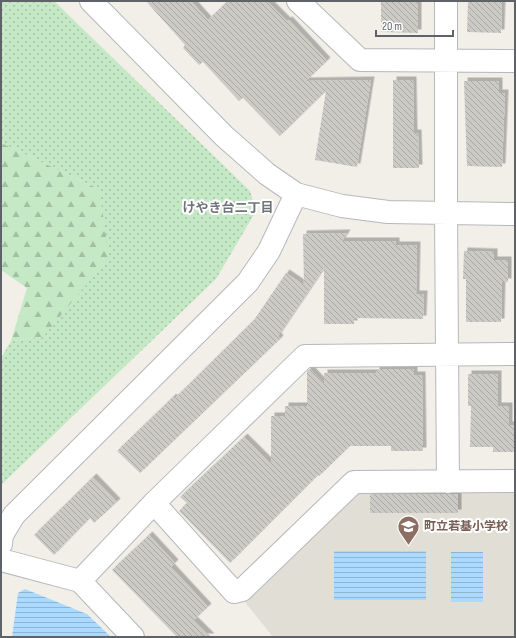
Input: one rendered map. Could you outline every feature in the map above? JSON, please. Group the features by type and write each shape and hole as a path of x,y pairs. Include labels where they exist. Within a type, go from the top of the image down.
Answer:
{"street":[{"path":"91,1 224,136 267,174 296,194 342,206 388,212 515,214"},
{"path":"298,1 360,60 515,60"},
{"path":"446,1 446,354 448,482"},
{"path":"1,544 2,535 14,515 248,282 269,252 296,194"},
{"path":"80,581 154,503 305,356 515,354"},
{"path":"154,503 234,592 242,590 354,482 515,480"},
{"path":"1,560 80,581 133,637"}],"shaded area":[{"name":"町立若基小学校","path":"515,488 515,637 273,637 245,602 359,489"}],"green space":[{"path":"1,1 54,1 250,191 256,211 216,279 1,485 1,358 11,341 43,337 99,189 1,143"},
{"path":"1,143 99,189 109,257 43,337 11,341 27,288 1,270"}],"water":[{"path":"334,551 426,551 426,600 334,600"},
{"path":"451,552 483,552 483,602 451,602"},
{"path":"25,589 87,614 111,637 12,637 18,593"}],"building":[{"path":"146,1 191,1 208,20 228,1 267,1 287,21 289,20 327,61 306,81 371,80 357,167 315,160 326,91 280,136 243,98 239,101 203,62 199,65 183,48 185,45"},
{"path":"381,1 418,2 418,33 381,32"},
{"path":"468,1 502,1 501,33 467,32"},
{"path":"393,80 413,80 414,133 418,133 419,168 393,168"},
{"path":"464,81 499,81 499,93 505,93 502,167 467,166"},
{"path":"347,233 342,241 396,241 396,245 417,245 416,294 424,294 423,319 354,318 354,324 324,324 324,268 278,336 280,339 140,473 117,451 173,397 174,399 254,320 286,273 304,285 303,234"},
{"path":"464,251 494,252 494,260 508,260 508,282 502,282 501,322 466,322 466,279 463,279"},
{"path":"310,369 324,384 324,373 376,373 376,369 414,369 414,375 422,375 423,451 391,451 391,446 350,446 319,476 318,475 230,563 179,511 187,503 180,497 244,437 271,464 271,416 285,416 285,406 307,406 307,371"},
{"path":"468,374 498,374 498,406 509,406 509,425 515,425 515,452 493,452 493,447 470,447 471,406 468,406"},
{"path":"93,477 117,502 94,523 90,518 54,555 34,535"},
{"path":"370,494 458,494 458,513 370,513"},
{"path":"149,535 175,563 171,567 208,607 194,620 211,637 177,637 112,570"}],"place":[{"name":"町立若基小学校","path":"408,546"}],"district":[{"name":"けやき台二丁目","path":"228,207"}]}
